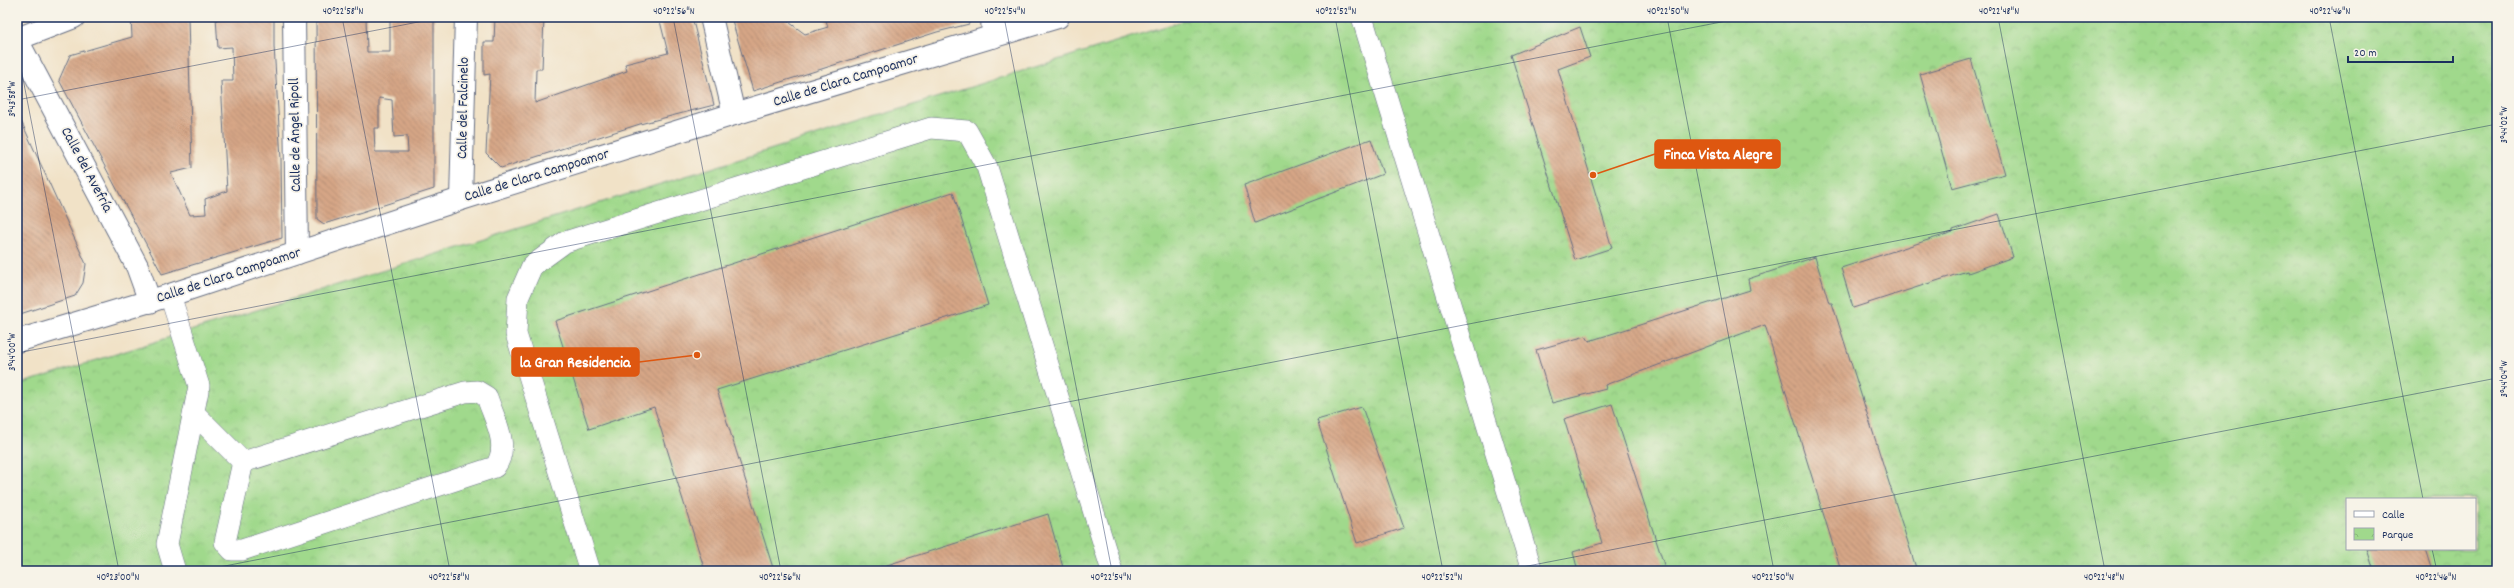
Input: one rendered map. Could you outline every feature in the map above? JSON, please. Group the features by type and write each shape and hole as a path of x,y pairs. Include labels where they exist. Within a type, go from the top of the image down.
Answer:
{"street":[{"path":"17,40 74,17"},
{"name":"Calle de Ángel Ripoll","path":"294,17 297,253"},
{"name":"Calle del Falcinelo","path":"461,199 466,17"},
{"path":"711,17 734,114"},
{"name":"Calle de Clara Campoamor","path":"17,340 160,299 461,199 734,114 993,27 1058,17"},
{"name":"Calle del Avefría","path":"17,40 136,266 160,299"}],"lane":[{"path":"1362,17 1532,571"},
{"path":"590,571 516,334 518,298 532,266 565,242 931,128 967,131 987,167 1112,571"},
{"path":"160,299 199,386 167,544 175,571"},
{"path":"477,391 487,397 503,447 502,458 495,467 242,550 232,550 225,542 242,462 465,392 477,391"},
{"path":"194,413 242,462"}],"green space":[{"path":"1195,17 2497,17 2497,571 17,571 17,385"}],"building":[{"path":"131,17 188,17 192,168 171,173 190,215 206,214 205,199 227,191 221,81 233,81 232,47 218,48 216,17 274,17 274,46 281,159 282,238 162,274 59,80 70,55 132,37"},
{"path":"316,17 366,17 367,52 390,52 390,17 434,17 434,189 324,224 317,219","holes":["379,98 392,100 394,137 407,136 408,152 375,152 374,128 379,128"]},
{"path":"495,17 544,17 542,69 536,69 535,103 627,71 625,64 668,53 659,17 692,17 714,105 640,124 501,168 486,153 490,74 484,75 484,42 494,42"},
{"path":"731,17 782,17 805,34 828,27 825,17 969,17 969,24 937,32 753,91"},
{"path":"1580,27 1590,57 1558,69 1612,248 1575,260 1511,55"},
{"path":"1971,59 2005,174 1952,188 1920,74"},
{"path":"17,112 86,264 83,283 75,296 17,315 17,257 20,255 17,249"},
{"path":"1371,139 1383,174 1255,223 1244,185"},
{"path":"953,192 988,305 717,390 774,571 705,571 654,407 589,429 555,321"},
{"path":"1999,214 2013,257 1968,273 1967,271 1853,308 1841,268 1953,232 1953,230"},
{"path":"1815,257 1829,303 1832,303 1917,571 1841,571 1765,325 1605,385 1606,389 1552,403 1536,350 1586,336 1589,341 1750,290 1748,279"},
{"path":"1612,404 1666,571 1578,571 1573,552 1602,543 1564,419"},
{"path":"1362,407 1404,528 1357,543 1317,420"},
{"path":"1048,514 1064,571 868,571"},
{"path":"2367,550 2426,550 2433,571 2374,571"}],"place":[{"name":"Finca Vista Alegre","path":"1593,175"},
{"name":"la Gran Residencia","path":"697,355"}]}
